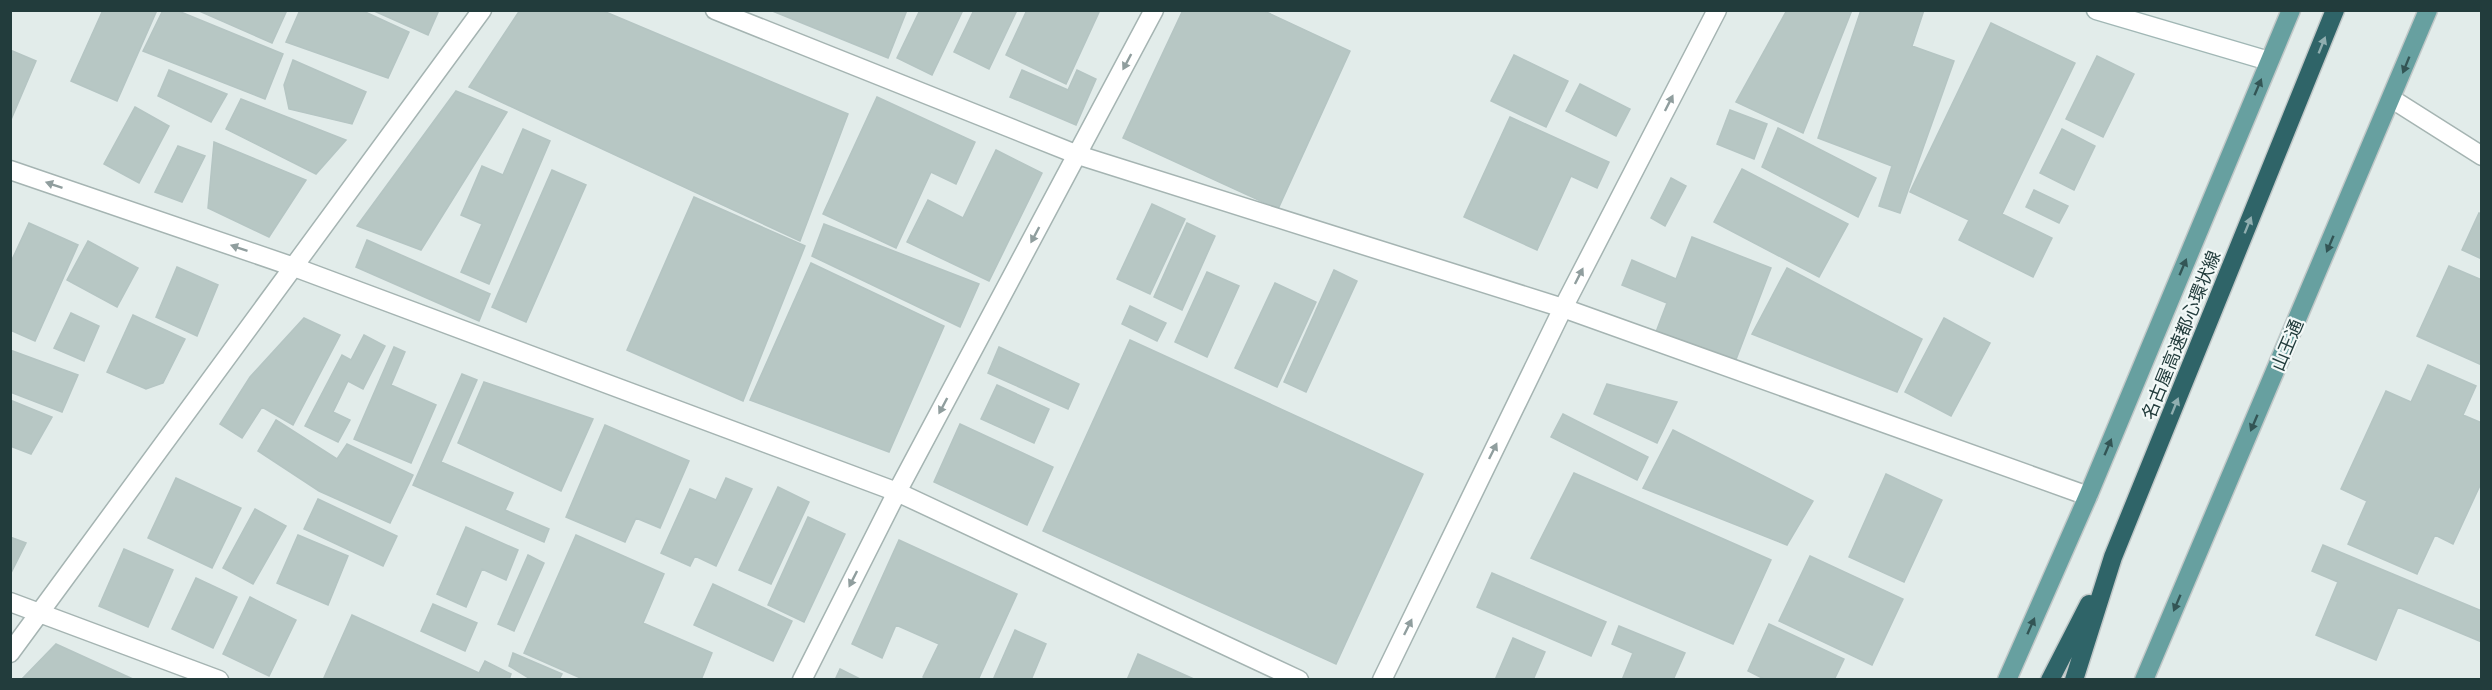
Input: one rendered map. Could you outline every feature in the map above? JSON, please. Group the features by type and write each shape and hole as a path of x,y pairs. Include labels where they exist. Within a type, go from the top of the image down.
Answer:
{"highway":[{"name":"名古屋高速都心環状線","path":"2074,680 2113,558 2335,10"},
{"path":"2050,680 2113,558"}],"main road":[{"path":"2007,680 2088,496 2290,10"},
{"name":"山王通","path":"2144,680 2428,10"}],"street":[{"path":"10,653 482,10"},
{"path":"715,10 1078,155 1563,308 2088,496"},
{"path":"802,680 897,492 1154,10"},
{"path":"1382,680 1563,308 1717,10"},
{"path":"2096,10 2269,61"},
{"path":"2392,99 2481,156"},
{"path":"10,170 294,267 897,492 1299,680"},
{"path":"10,602 219,680"}],"building":[{"path":"103,10 157,10 117,101 71,81"},
{"path":"163,10 176,10 283,54 265,99 143,51"},
{"path":"197,10 287,10 272,43"},
{"path":"300,10 361,10 409,32 388,78 286,42"},
{"path":"372,10 439,10 428,35"},
{"path":"520,10 601,10 848,114 800,241 469,87"},
{"path":"770,10 907,10 888,58"},
{"path":"920,10 963,10 932,75 897,58"},
{"path":"974,10 1017,10 989,69 954,52"},
{"path":"1027,10 1100,10 1066,84 1006,55"},
{"path":"1183,10 1262,10 1350,51 1278,209 1123,138"},
{"path":"1787,10 1852,10 1803,133 1736,102"},
{"path":"1861,10 1924,10 1912,46 1954,61 1900,213 1879,206 1892,166 1818,138"},
{"path":"1991,23 2075,63 2002,214 2052,238 2033,277 1959,240 1969,220 1910,192"},
{"path":"10,50 36,61 10,122"},
{"path":"1514,55 1568,81 1546,127 1491,101"},
{"path":"2097,56 2134,74 2103,137 2066,119"},
{"path":"293,60 366,92 352,124 289,109 284,85"},
{"path":"169,70 227,94 211,122 158,96"},
{"path":"1022,70 1068,90 1077,70 1096,79 1076,125 1010,97"},
{"path":"1580,84 1630,109 1616,136 1566,111"},
{"path":"456,91 507,112 421,250 357,226"},
{"path":"877,97 975,142 956,184 931,172 896,248 823,214"},
{"path":"241,99 346,140 316,174 226,129"},
{"path":"135,107 169,126 139,183 104,164"},
{"path":"1730,110 1767,124 1754,159 1717,144"},
{"path":"1510,117 1609,162 1597,188 1571,176 1537,250 1464,217"},
{"path":"1778,128 1876,178 1858,217 1762,167"},
{"path":"523,129 550,141 489,284 461,272 482,224 461,215 482,166 503,175"},
{"path":"2062,129 2095,146 2074,190 2040,173"},
{"path":"214,142 306,180 269,237 208,208"},
{"path":"178,146 205,156 182,202 155,192"},
{"path":"996,150 1042,173 989,281 907,242 928,200 963,218"},
{"path":"1742,169 1848,224 1819,277 1714,222"},
{"path":"552,170 586,185 526,322 492,307"},
{"path":"1671,178 1686,186 1665,226 1651,218"},
{"path":"2034,190 2068,206 2059,223 2026,207"},
{"path":"694,197 805,246 743,401 627,350"},
{"path":"1152,204 1185,219 1150,294 1117,279"},
{"path":"2479,213 2482,214 2482,259 2462,250"},
{"path":"29,223 78,245 35,341 10,330 10,264"},
{"path":"1187,223 1215,236 1182,310 1154,297"},
{"path":"824,224 979,284 960,327 812,256"},
{"path":"1692,237 1771,268 1735,362 1656,332 1667,303 1622,285 1632,260 1676,279"},
{"path":"367,240 490,294 479,321 356,267"},
{"path":"88,241 138,268 117,307 67,280"},
{"path":"811,263 944,326 889,452 750,400"},
{"path":"2449,266 2482,280 2482,365 2417,336"},
{"path":"177,267 218,285 197,336 156,317"},
{"path":"1787,268 1922,339 1897,392 1752,334"},
{"path":"1334,270 1357,281 1306,392 1284,382"},
{"path":"1207,272 1239,286 1207,357 1175,342"},
{"path":"1275,283 1316,302 1277,387 1235,368"},
{"path":"1130,306 1166,323 1157,341 1122,324"},
{"path":"71,313 99,326 84,361 54,348"},
{"path":"133,315 185,339 163,383 146,389 107,372"},
{"path":"304,318 340,335 293,425 262,407 242,438 220,424 250,377"},
{"path":"1944,318 1990,343 1951,416 1905,392"},
{"path":"364,335 385,346 363,389 348,381 333,412 350,420 338,442 305,426 342,355 351,360"},
{"path":"1130,340 1423,474 1336,664 1043,531"},
{"path":"394,347 405,352 391,385 436,405 411,463 354,439"},
{"path":"999,347 1079,384 1068,409 988,373"},
{"path":"10,350 78,375 62,412 10,392"},
{"path":"2428,365 2476,386 2463,415 2482,423 2482,481 2453,544 2435,535 2417,574 2348,544 2367,501 2341,489 2386,391 2411,402"},
{"path":"462,374 477,380 441,462 513,493 505,510 549,529 544,542 413,485"},
{"path":"484,382 593,419 561,491 458,443"},
{"path":"1607,384 1677,402 1657,443 1594,414"},
{"path":"997,385 1049,409 1034,443 981,419"},
{"path":"10,400 52,417 31,454 10,446"},
{"path":"1563,414 1648,457 1637,480 1551,437"},
{"path":"276,420 337,459 347,444 413,475 390,523 319,491 258,451"},
{"path":"960,424 1053,467 1027,525 934,482"},
{"path":"605,425 689,461 660,528 636,518 625,542 566,517"},
{"path":"1673,430 1813,501 1787,545 1643,488"},
{"path":"1574,473 1771,560 1733,644 1531,558"},
{"path":"1886,474 1942,500 1904,582 1849,557"},
{"path":"176,478 241,508 212,568 148,538"},
{"path":"726,478 752,489 716,566 695,556 690,566 661,553 690,489 716,500"},
{"path":"778,487 809,502 771,584 739,570"},
{"path":"318,499 397,536 383,566 304,529"},
{"path":"255,509 286,526 253,584 223,568"},
{"path":"808,517 845,534 804,622 768,605"},
{"path":"466,527 518,550 506,580 482,569 466,607 437,594"},
{"path":"298,535 348,556 328,605 277,583"},
{"path":"576,535 664,574 643,623 712,653 701,680 585,680 524,653"},
{"path":"10,537 26,543 10,575"},
{"path":"899,540 1017,594 978,680 928,680 923,677 939,644 896,625 882,658 852,644"},
{"path":"2323,545 2482,611 2482,642 2398,607 2376,660 2316,635 2338,582 2312,571"},
{"path":"124,549 173,570 148,627 99,606"},
{"path":"528,555 544,563 514,631 498,624"},
{"path":"1810,556 1903,599 1872,665 1779,621"},
{"path":"1492,573 1606,622 1591,656 1477,607"},
{"path":"196,578 237,597 213,648 172,629"},
{"path":"713,584 792,621 773,661 694,625"},
{"path":"250,597 296,620 269,676 223,654"},
{"path":"433,604 477,623 465,651 421,631"},
{"path":"352,615 479,673 485,661 511,674 509,680 323,680"},
{"path":"1769,624 1844,659 1834,680 1766,680 1748,671"},
{"path":"1619,626 1685,653 1673,680 1622,680 1633,653 1612,644"},
{"path":"1015,630 1046,644 1031,680 993,680"},
{"path":"1513,638 1545,652 1533,680 1495,680"},
{"path":"56,644 135,680 21,680"},
{"path":"513,653 562,674 559,680 532,680 509,666"},
{"path":"1138,654 1196,680 1127,680"},
{"path":"840,669 862,680 835,680"}]}
